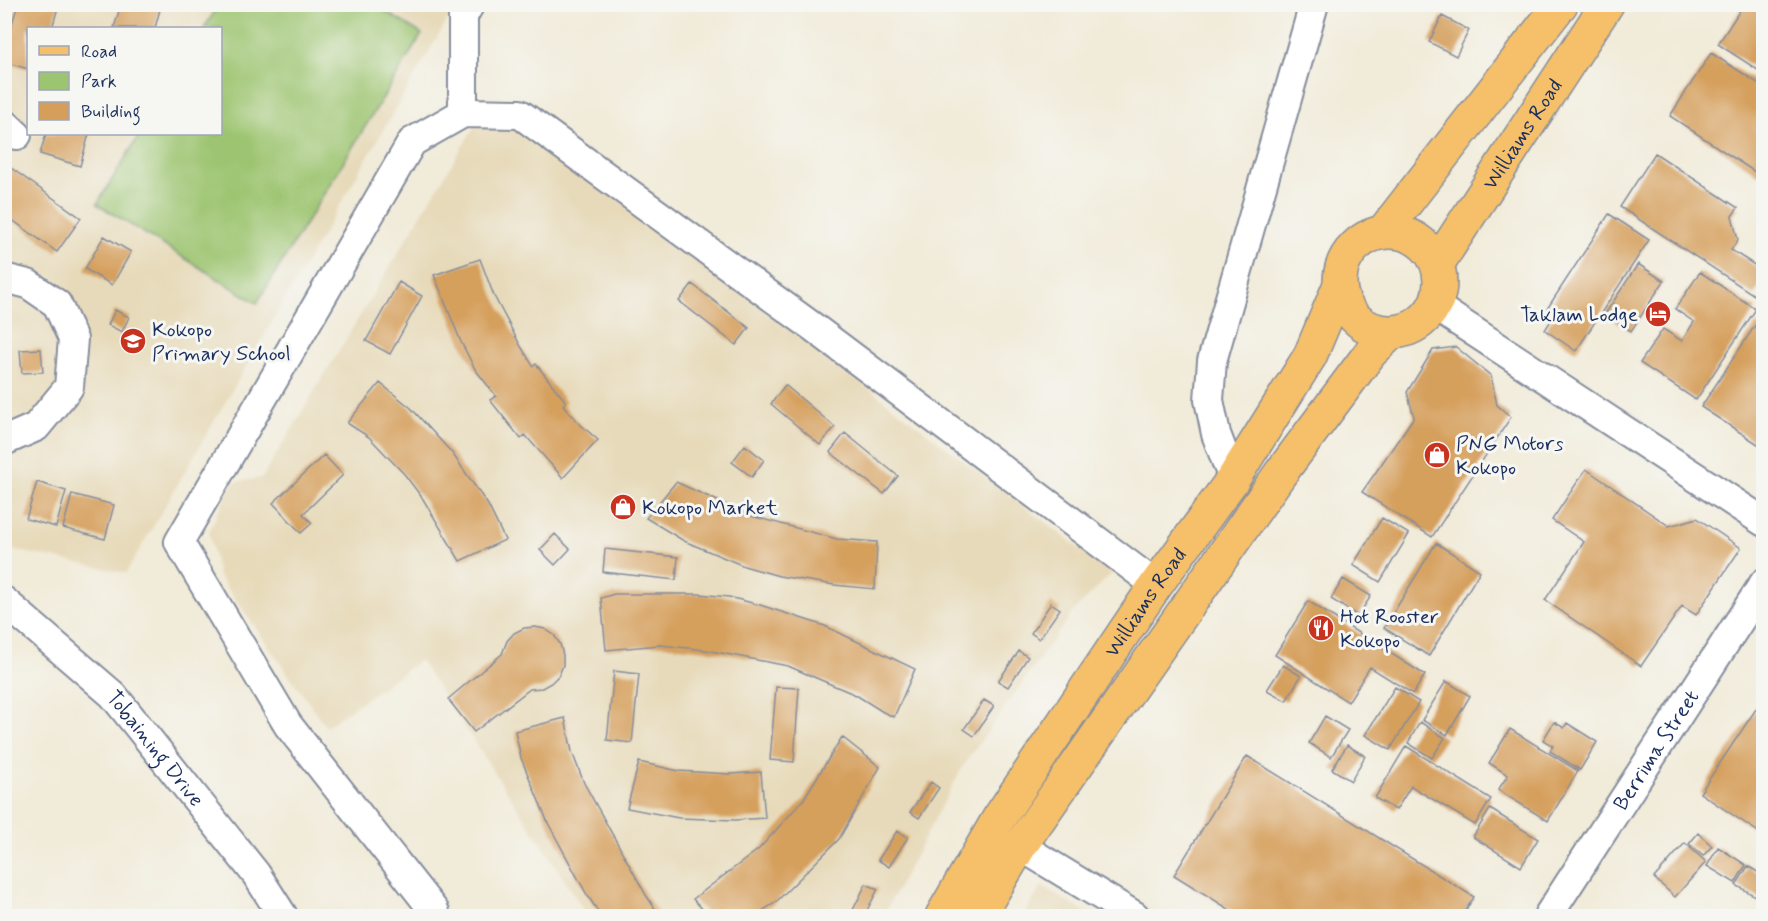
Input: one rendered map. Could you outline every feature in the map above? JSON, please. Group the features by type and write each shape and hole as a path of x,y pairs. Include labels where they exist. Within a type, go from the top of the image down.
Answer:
{"main road":[{"name":"Williams Road","path":"942,916 999,818 1156,585 1233,479 1310,356 1340,287 1341,268 1350,250 1365,238 1383,232 1562,4"},
{"name":"Williams Road","path":"1438,263 1607,4"},
{"path":"1383,232 1402,233 1419,240 1438,263 1440,289 1435,306"},
{"path":"1340,287 1343,302 1356,320 1376,331 1391,333"},
{"name":"Williams Road","path":"978,916 1020,846 1280,474 1371,352 1391,333 1417,326 1435,306"}],"street":[{"path":"463,113 463,16 470,4"},
{"path":"1233,479 1216,434 1209,400 1212,361 1314,4"},
{"path":"429,916 435,912 288,725 179,542 412,142 463,113 520,114 813,327 1156,585"},
{"path":"4,278 28,284 57,304 73,339 69,387 36,427 4,441"},
{"path":"1435,306 1764,522"},
{"name":"Berrima Street","path":"1548,916 1764,583"},
{"name":"Tobaining Drive","path":"4,601 113,695 256,874 283,916"},
{"path":"1020,846 1135,916"}],"shaded area":[{"name":"Kokopo Primary School","path":"4,5 456,5 126,573 5,548"},
{"name":"Kokopo Market","path":"476,124 519,129 640,215 1112,573 1073,612 963,766 883,916 587,916 420,660 326,727 218,575 209,532 232,482 262,478"},
{"path":"1042,886 1092,916 1023,916"}],"green space":[{"path":"219,5 375,5 422,34 257,303 97,204 139,135 222,135 222,27 205,27"}],"building":[{"path":"18,4 59,4 52,27 27,27 27,69 4,62 4,50"},
{"path":"121,4 161,6 155,27 114,27"},
{"path":"1744,4 1764,4 1764,74 1718,44"},
{"path":"1442,16 1469,30 1456,56 1429,42"},
{"path":"1711,53 1764,87 1764,178 1670,116"},
{"path":"46,135 89,135 80,166 40,154"},
{"path":"1655,153 1738,208 1732,216 1738,240 1731,250 1764,271 1764,280 1754,295 1620,207"},
{"path":"11,168 81,218 57,252 4,214 4,177"},
{"path":"1609,214 1649,240 1576,351 1545,330 1555,314 1547,309"},
{"path":"104,236 131,252 112,285 85,269"},
{"path":"480,259 494,296 533,366 536,364 566,402 563,405 598,440 563,478 525,435 521,439 490,400 496,396 475,369 461,342 434,275"},
{"path":"1638,264 1664,281 1631,331 1605,314"},
{"path":"1700,272 1756,309 1696,400 1640,363 1663,329 1682,341 1694,322 1675,309"},
{"path":"399,282 422,296 390,354 366,341"},
{"path":"692,284 749,328 736,345 679,301"},
{"path":"115,310 129,317 122,332 108,325"},
{"path":"1756,324 1764,329 1764,448 1701,407"},
{"name":"PNG Motors Kokopo","path":"1456,347 1491,376 1497,405 1511,417 1432,537 1362,492 1414,417 1407,392 1433,350"},
{"path":"41,349 43,372 22,373 20,350"},
{"path":"380,383 411,408 452,453 488,505 505,540 460,561 423,499 405,475 369,437 347,423"},
{"path":"785,385 835,427 820,445 771,404"},
{"path":"845,433 898,476 884,494 830,452"},
{"path":"745,445 764,460 752,477 732,462"},
{"path":"324,455 343,475 303,514 312,523 301,533 273,503"},
{"path":"1586,469 1669,526 1697,518 1741,548 1696,615 1682,606 1641,666 1545,600 1584,542 1552,520"},
{"path":"37,482 66,491 56,527 26,519"},
{"path":"676,482 751,516 837,539 877,542 875,589 779,576 744,566 684,541 646,518"},
{"path":"72,494 114,505 105,539 63,528"},
{"path":"1382,518 1409,534 1380,582 1353,565"},
{"path":"555,534 570,549 555,565 540,550"},
{"path":"1436,543 1480,571 1429,656 1384,628"},
{"path":"605,549 678,557 676,580 603,572"},
{"path":"1343,579 1371,596 1358,616 1331,599"},
{"path":"614,594 699,594 729,597 825,626 915,669 894,717 856,695 788,666 706,650 660,645 606,650 601,598"},
{"name":"Hot Rooster Kokopo","path":"1308,601 1425,675 1413,694 1370,667 1348,702 1275,655"},
{"path":"1051,603 1060,609 1039,639 1031,633"},
{"path":"524,628 545,629 554,635 560,644 563,665 559,675 542,688 530,689 474,732 448,699 502,654 507,641 514,633"},
{"path":"1019,651 1028,657 1008,687 998,681"},
{"path":"1283,665 1301,676 1286,701 1267,690"},
{"path":"614,671 639,674 632,743 607,740"},
{"path":"1446,681 1470,696 1447,735 1422,720"},
{"path":"776,687 799,688 794,762 770,760"},
{"path":"1395,687 1419,702 1390,750 1365,735"},
{"path":"1764,697 1764,828 1760,833 1700,793"},
{"path":"984,700 994,706 974,736 964,729"},
{"path":"1325,716 1348,730 1331,757 1309,743"},
{"path":"565,718 572,752 584,783 660,916 601,916 548,823 521,758 515,731"},
{"path":"1420,722 1445,738 1432,758 1408,743"},
{"path":"1554,722 1564,728 1567,723 1597,742 1580,770 1550,751 1553,746 1543,740"},
{"path":"1510,729 1578,771 1548,821 1498,790 1508,775 1489,763"},
{"path":"842,737 880,767 839,839 775,903 754,916 709,916 693,899 759,849 803,800"},
{"path":"1347,745 1365,756 1351,781 1332,769"},
{"path":"1406,746 1491,799 1475,825 1411,786 1396,810 1375,798"},
{"path":"1247,756 1474,897 1462,916 1240,916 1174,875"},
{"path":"639,762 679,771 730,774 761,772 765,818 735,820 679,818 627,808"},
{"path":"931,782 939,788 919,818 910,812"},
{"path":"1490,809 1538,839 1521,867 1473,837"},
{"path":"897,831 908,837 889,867 878,860"},
{"path":"1698,833 1712,846 1703,856 1689,844"},
{"path":"1685,843 1706,862 1675,897 1654,878"},
{"path":"1718,847 1746,865 1735,883 1707,866"},
{"path":"1748,866 1764,876 1764,893 1760,899 1736,885"},
{"path":"866,884 878,889 864,916 855,916 851,914"}],"place":[{"name":"Taklam Lodge","path":"1658,314"},
{"name":"Kokopo Primary School","path":"133,341"},
{"name":"PNG Motors Kokopo","path":"1437,455"},
{"name":"Kokopo Market","path":"623,507"},
{"name":"Hot Rooster Kokopo","path":"1321,628"}]}
